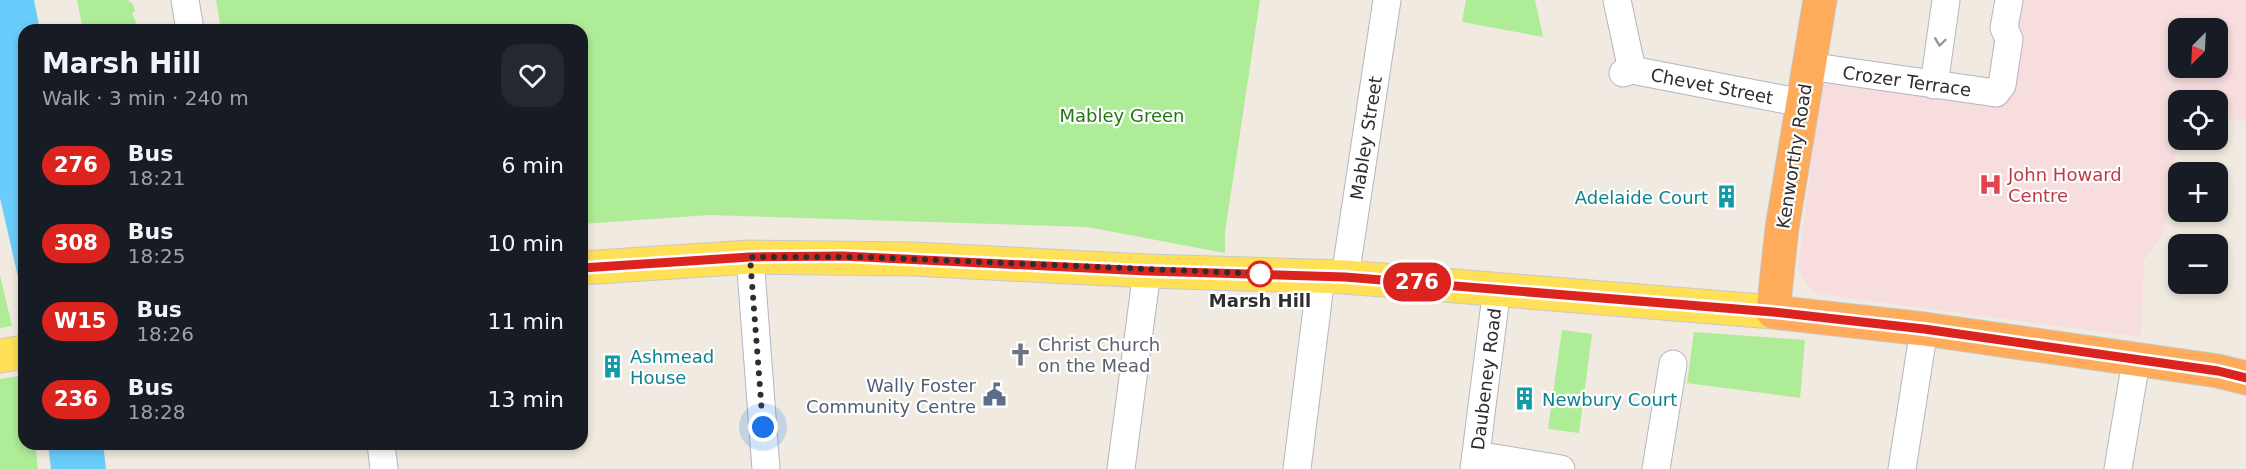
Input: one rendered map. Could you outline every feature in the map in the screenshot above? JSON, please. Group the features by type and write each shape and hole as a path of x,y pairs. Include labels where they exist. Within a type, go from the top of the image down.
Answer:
{"highway":[{"name":"Kenworthy Road","path":"1773,312 1782,228 1820,0"},
{"path":"1773,312 1924,329 2218,371 2246,378"}],"main road":[{"path":"588,268 750,257 874,257 1147,271 1333,277 1497,288 1773,312"},
{"path":"0,356 18,353"}],"street":[{"path":"185,0 189,24"},
{"name":"Mabley Street","path":"1297,469 1387,0"},
{"name":"Chevet Street","path":"1617,0 1628,71 1802,103"},
{"path":"1934,85 1946,0"},
{"path":"2009,0 2004,28 2009,39 2019,29 2022,0"},
{"name":"Crozer Terrace","path":"1808,66 1996,93 2002,86 2009,39"},
{"path":"750,257 766,469"},
{"path":"1121,469 1147,271"},
{"name":"Daubeney Road","path":"1475,462 1497,288"},
{"path":"1902,469 1924,329"},
{"path":"2118,469 2136,361"},
{"path":"1656,469 1673,364"},
{"path":"382,450 384,469"},
{"path":"1475,462 1561,469"}],"shaded area":[{"name":"John Howard Centre","path":"2019,0 2246,0 2246,121 2228,119 2228,90 2168,90 2168,150 2176,150 2174,162 2168,162 2168,205 2164,232 2144,260 2141,337 1820,294 1807,285 1798,268 1822,83 2008,94"}],"green space":[{"path":"77,0 128,0 133,4 135,11 132,13 137,24 82,24"},
{"name":"Mabley Green","path":"216,0 1260,0 1225,232 1225,253 1087,227 709,215 588,224 588,24 220,24"},
{"path":"1466,0 1535,0 1543,37 1462,22"},
{"path":"0,275 12,326 0,328"},
{"path":"1562,330 1592,334 1579,433 1548,429"},
{"path":"1694,332 1805,340 1800,398 1687,383"},
{"path":"18,376 18,450 36,450 38,469 0,469 0,379"}],"water":[{"path":"0,0 34,0 39,24 18,24 18,277 0,198"},
{"path":"49,450 104,450 106,469 51,469"}],"bus line":[{"name":"276","path":"588,267 750,257 843,256 1147,271 1345,277 1803,315 1924,329 2218,371 2246,378"}],"place":[{"name":"John Howard Centre","path":"1990,184"},
{"name":"Adelaide Court","path":"1726,197"},
{"name":"Marsh Hill","path":"1260,274"},
{"name":"Christ Church on the Mead","path":"1020,354"},
{"name":"Ashmead House","path":"612,366"},
{"name":"Wally Foster Community Centre","path":"994,395"},
{"name":"Newbury Court","path":"1524,399"}],"route":[{"path":"763,427 750,257 843,256 1126,270 1265,274 1260,274"}]}
